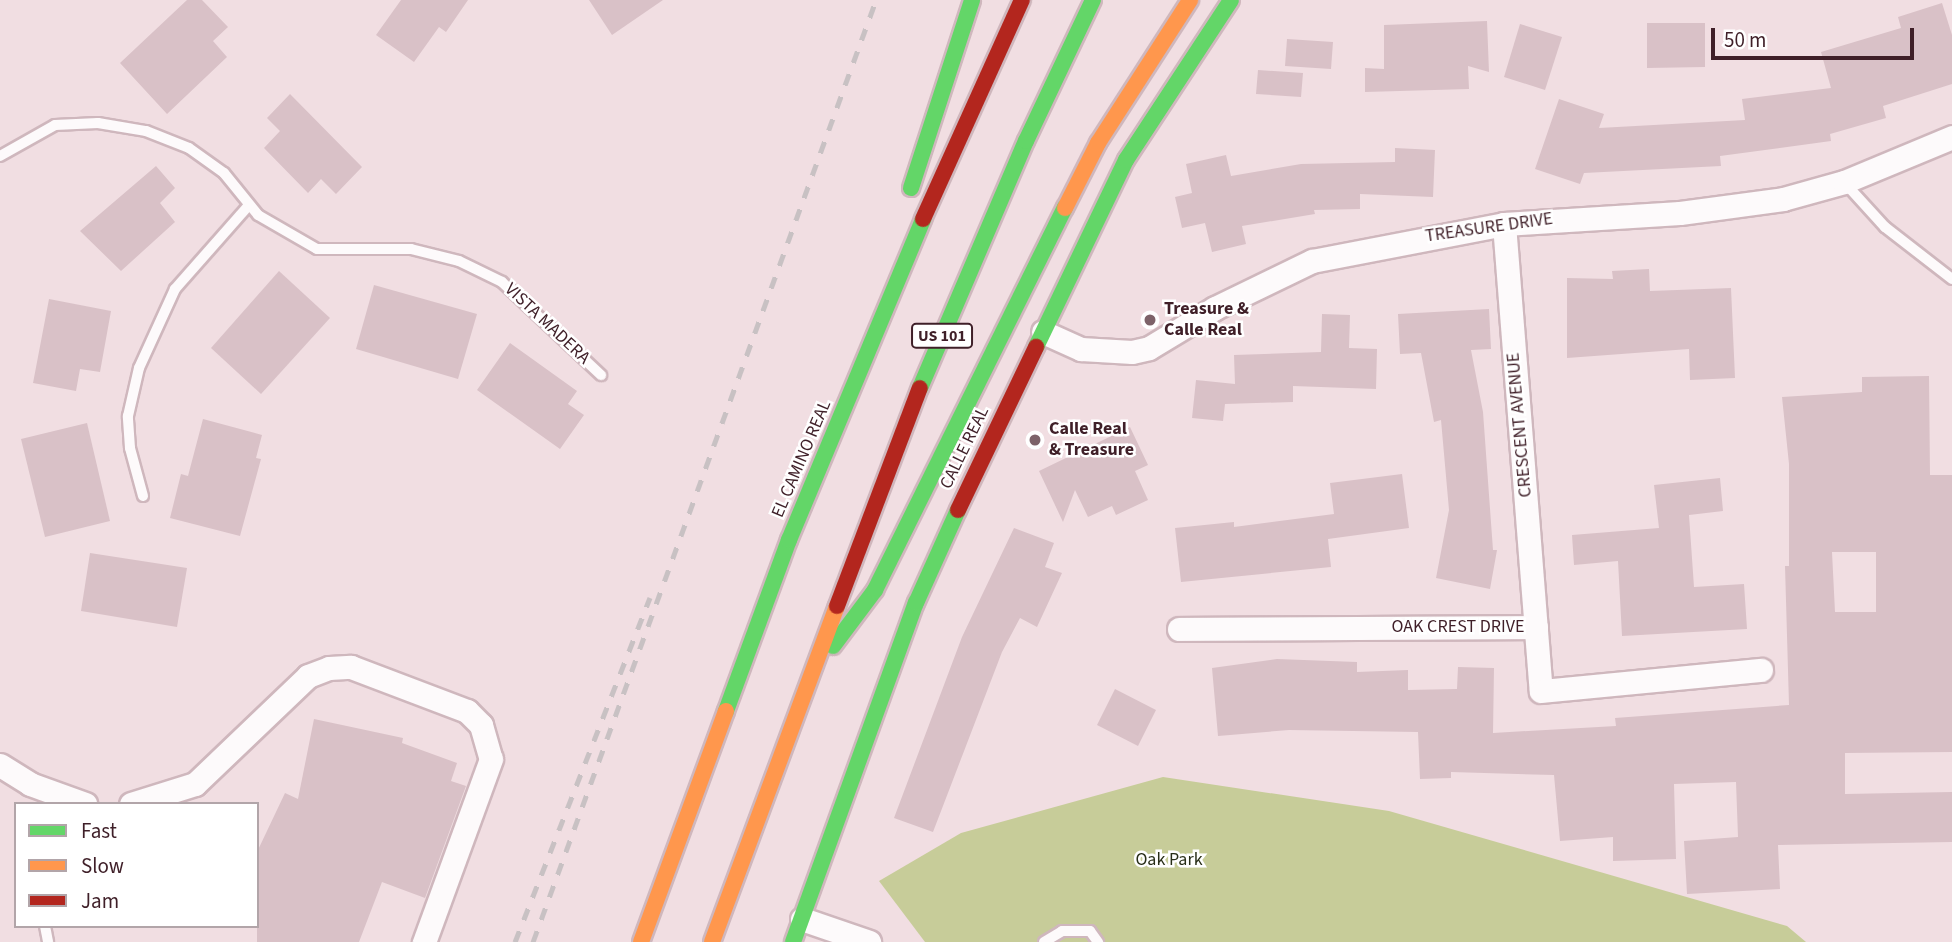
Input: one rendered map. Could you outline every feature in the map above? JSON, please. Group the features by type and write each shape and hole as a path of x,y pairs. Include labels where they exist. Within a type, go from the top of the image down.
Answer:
{"main road":[{"path":"905,206 972,0"},
{"name":"EL CAMINO REAL","path":"641,942 789,540 896,278 1022,0"},
{"name":"US 101","path":"712,942 809,678 915,402 1026,141 1093,0"},
{"path":"809,678 875,590 1098,143 1190,0"},
{"name":"CALLE REAL","path":"793,942 916,603 1126,160 1231,0"},
{"path":"789,540 888,258"}],"street":[{"name":"TREASURE DRIVE","path":"1043,331 1098,352 1149,348 1215,308 1312,261 1504,224 1680,213 1783,199 1844,182 1952,137"},
{"name":"CRESCENT AVENUE","path":"1504,224 1536,627"},
{"name":"OAK CREST DRIVE","path":"1179,629 1536,627 1541,691 1761,670"},
{"path":"137,802 195,784 308,676 329,668 351,667 467,711 481,725 491,759 424,942"},
{"path":"0,765 57,800"},
{"path":"802,919 869,942"}],"lane":[{"name":"VISTA MADERA","path":"0,156 54,125 98,123 146,131 189,148 224,173 249,205 278,229 317,249 411,249 459,261 502,282 601,375"},
{"path":"1844,182 1885,227 1952,279"},
{"path":"143,496 130,447 128,416 139,368 175,289 249,205"},
{"path":"1044,942 1062,930 1090,931 1098,942"}],"green space":[{"name":"Oak Park","path":"1163,777 1389,811 1787,926 1806,942 925,942 879,881 961,833"}],"building":[{"path":"187,0 202,0 228,27 213,41 227,57 167,114 120,63"},
{"path":"401,0 468,0 446,32 439,27 414,62 376,35"},
{"path":"589,0 663,0 612,35"},
{"path":"1942,3 1952,35 1952,84 1883,106 1886,118 1830,134 1831,141 1720,156 1721,166 1584,173 1580,184 1535,169 1559,99 1604,114 1599,128 1745,120 1742,99 1831,88 1821,52 1901,28 1898,17"},
{"path":"1487,21 1489,72 1468,66 1469,89 1365,92 1365,68 1384,69 1384,25"},
{"path":"1647,23 1705,23 1705,67 1647,68"},
{"path":"1520,24 1562,37 1545,90 1504,77"},
{"path":"1287,39 1333,42 1331,69 1285,66"},
{"path":"1258,70 1303,73 1301,97 1256,94"},
{"path":"290,94 362,167 336,194 321,179 308,193 264,148 280,131 267,118"},
{"path":"1395,148 1435,150 1433,197 1360,194 1360,209 1314,210 1315,214 1242,226 1246,244 1212,252 1205,223 1182,228 1175,197 1192,193 1186,164 1226,155 1231,176 1301,164 1395,162"},
{"path":"156,166 175,188 160,203 175,222 121,271 80,231"},
{"path":"1649,269 1650,291 1731,288 1735,378 1690,380 1689,349 1567,358 1567,278 1613,279 1612,271"},
{"path":"279,271 330,318 261,394 211,348"},
{"path":"374,285 477,314 458,379 356,349"},
{"path":"49,299 111,311 100,372 80,369 76,391 33,383"},
{"path":"1489,309 1491,349 1471,350 1483,412 1493,550 1497,550 1490,589 1436,578 1449,510 1441,420 1434,422 1421,353 1400,354 1398,314"},
{"path":"1322,314 1350,315 1349,348 1377,349 1376,389 1293,386 1293,402 1225,404 1223,421 1192,418 1196,380 1235,384 1234,355 1321,352"},
{"path":"510,343 577,391 568,404 584,415 560,449 477,390"},
{"path":"1929,376 1930,475 1952,475 1952,752 1845,753 1845,794 1952,792 1952,842 1778,845 1780,889 1687,894 1684,841 1738,837 1736,782 1674,784 1676,859 1613,861 1613,837 1560,841 1554,775 1451,772 1451,778 1420,779 1418,732 1289,730 1218,736 1212,668 1277,659 1357,662 1357,672 1408,670 1408,690 1457,689 1458,667 1494,668 1493,733 1616,726 1615,718 1789,705 1785,566 1789,566 1789,464 1782,397 1862,392 1862,377","holes":["1832,552 1876,552 1876,612 1835,612"]},
{"path":"203,419 262,435 256,458 261,459 240,536 170,518 181,474 188,476"},
{"path":"87,423 110,521 45,537 21,439"},
{"path":"1130,427 1148,465 1135,471 1148,500 1116,515 1112,506 1088,517 1075,490 1063,522 1039,471"},
{"path":"1402,474 1409,528 1328,539 1331,567 1181,582 1175,528 1234,522 1234,527 1334,514 1330,483"},
{"path":"1720,478 1723,511 1689,515 1694,587 1744,584 1747,629 1622,636 1618,561 1574,565 1572,535 1659,528 1654,485"},
{"path":"1014,528 1054,543 1045,567 1062,573 1037,627 1020,618 1002,652 933,832 894,818 962,637"},
{"path":"90,553 187,568 177,627 81,611"},
{"path":"1115,689 1156,710 1138,746 1097,725"},
{"path":"314,719 403,738 402,743 457,763 451,781 466,786 425,898 382,882 359,942 257,942 259,848 285,793 298,799"}],"railway":[{"path":"533,942 876,0"},
{"path":"515,942 650,598"}],"traffic: fast":[{"path":"911,188 972,0"},
{"path":"920,388 1026,141 1093,0"},
{"path":"1036,347 1126,160 1231,0"},
{"path":"833,646 875,590 1065,208"},
{"path":"726,711 789,540 923,219"},
{"path":"793,942 916,603 958,510"}],"traffic: slow":[{"path":"1065,208 1098,143 1190,0"},
{"path":"712,942 837,606"},
{"path":"641,942 726,711"}],"traffic: jam":[{"path":"923,219 1022,0"},
{"path":"958,510 1036,347"},
{"path":"837,606 920,388"}],"place":[{"name":"Treasure & Calle Real","path":"1150,320"},
{"name":"Calle Real & Treasure","path":"1035,440"}]}
